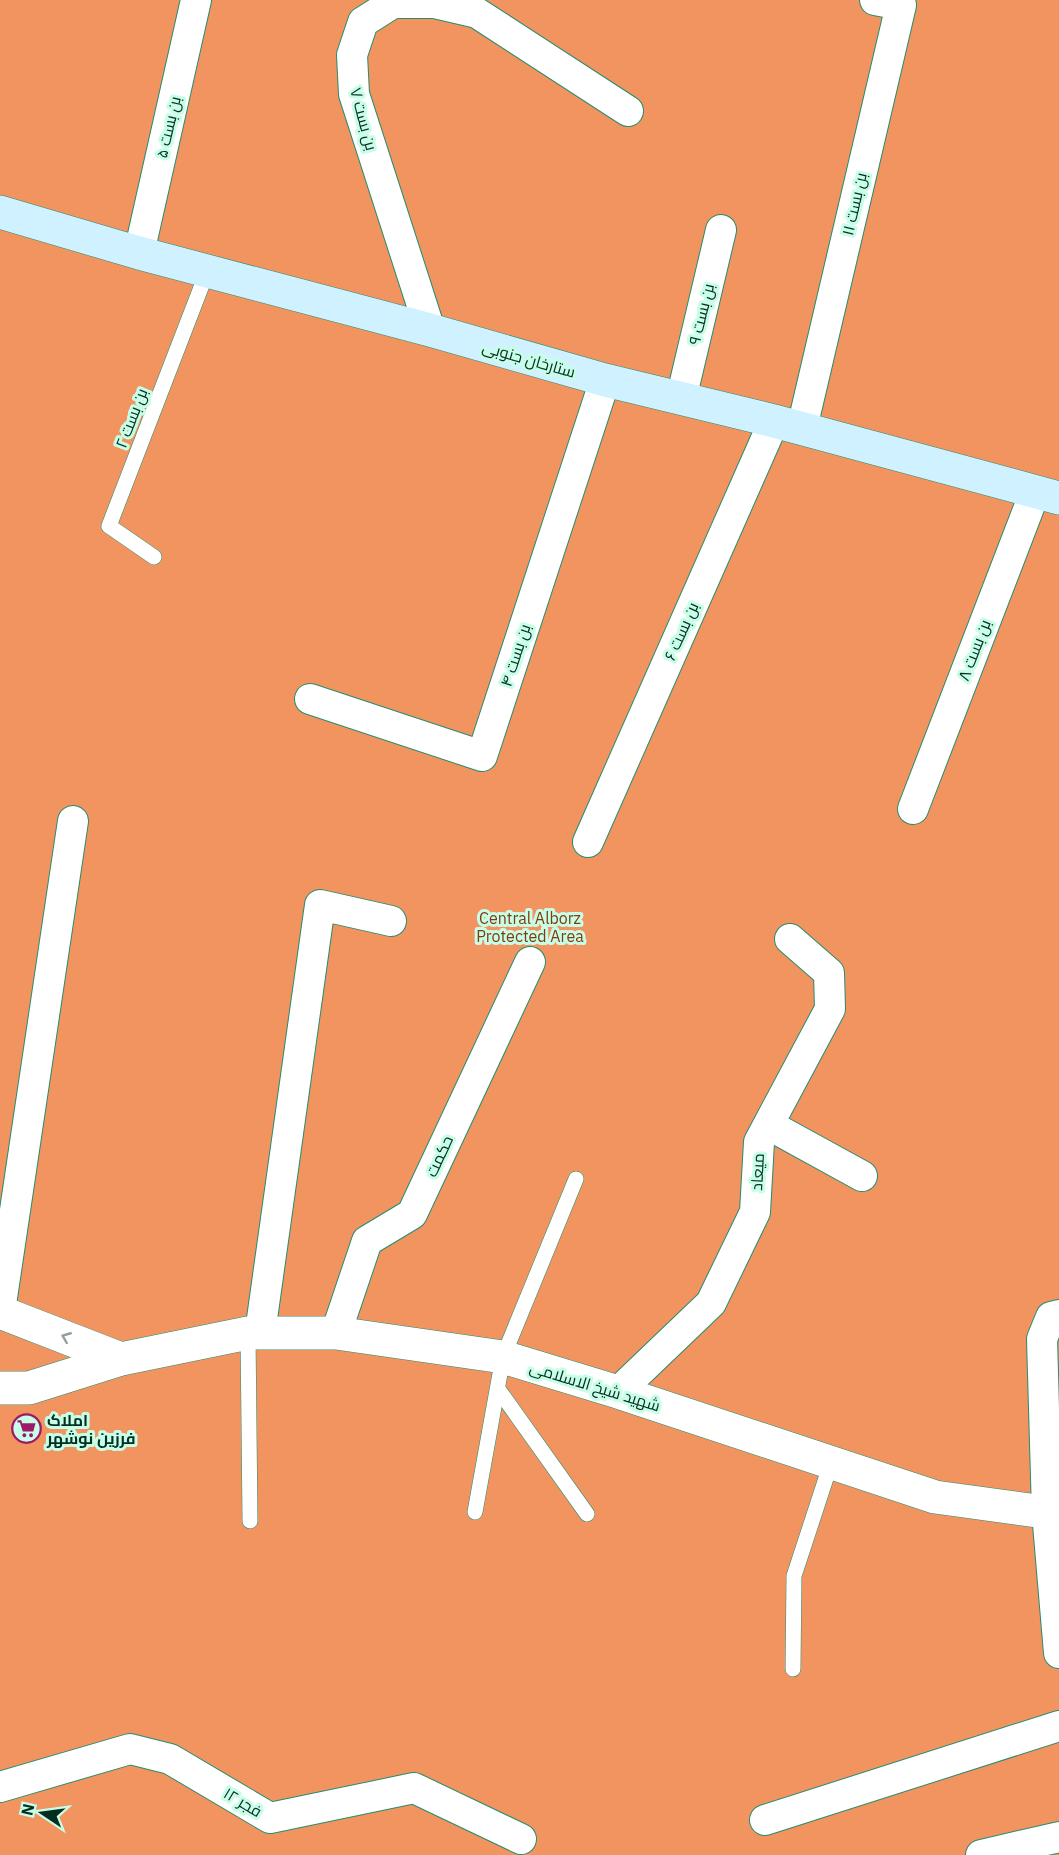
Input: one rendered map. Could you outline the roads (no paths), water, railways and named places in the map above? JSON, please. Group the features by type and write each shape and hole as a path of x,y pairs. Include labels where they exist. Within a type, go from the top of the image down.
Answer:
{"main road":[{"name":"ستارخان جنوبی","path":"0,212 139,254 430,330 605,380 788,424 1047,495"}],"street":[{"name":"بن بست ۵","path":"139,254 196,0"},
{"name":"بن بست ۱۱","path":"788,424 893,2"},
{"name":"بن بست ۷","path":"430,330 354,94 352,55 363,22 393,3 434,3 477,13 628,111"},
{"name":"بن بست ۹","path":"681,399 722,230"},
{"name":"بن بست ۴","path":"310,699 482,756 605,380"},
{"name":"بن بست ۶","path":"588,842 788,424"},
{"name":"بن بست ۸","path":"913,809 1047,495"},
{"path":"73,821 0,1312 121,1359"},
{"path":"254,1333 320,905 391,921"},
{"name":"میعاد","path":"618,1392 711,1303 755,1212 759,1142 830,1010 829,973 790,939"},
{"name":"حکمت","path":"336,1334 368,1241 412,1214 530,962"},
{"path":"769,1125 862,1176"},
{"path":"1059,1315 1051,1317 1042,1339 1059,1653"},
{"name":"شهید شیخ الاسلامی","path":"0,1388 29,1388 121,1359 254,1333 336,1334 503,1357 618,1392 935,1497 1053,1513"},
{"path":"765,1820 1059,1726"},
{"name":"فجر ۱۲","path":"0,1787 130,1749 170,1759 270,1818 414,1788 521,1839"},
{"path":"981,1855 1059,1838"}],"lane":[{"name":"بن بست ۲","path":"154,557 109,526 207,272"},
{"path":"475,1512 503,1357 576,1179"},
{"path":"250,1521 254,1333"},
{"path":"498,1389 587,1514"},
{"path":"793,1669 794,1575 831,1463"}],"place":[{"name":"املاک فرزین نوشهر","path":"26,1429"}],"park label":[{"name":"Central Alborz Protected Area","path":"530,927"}]}
